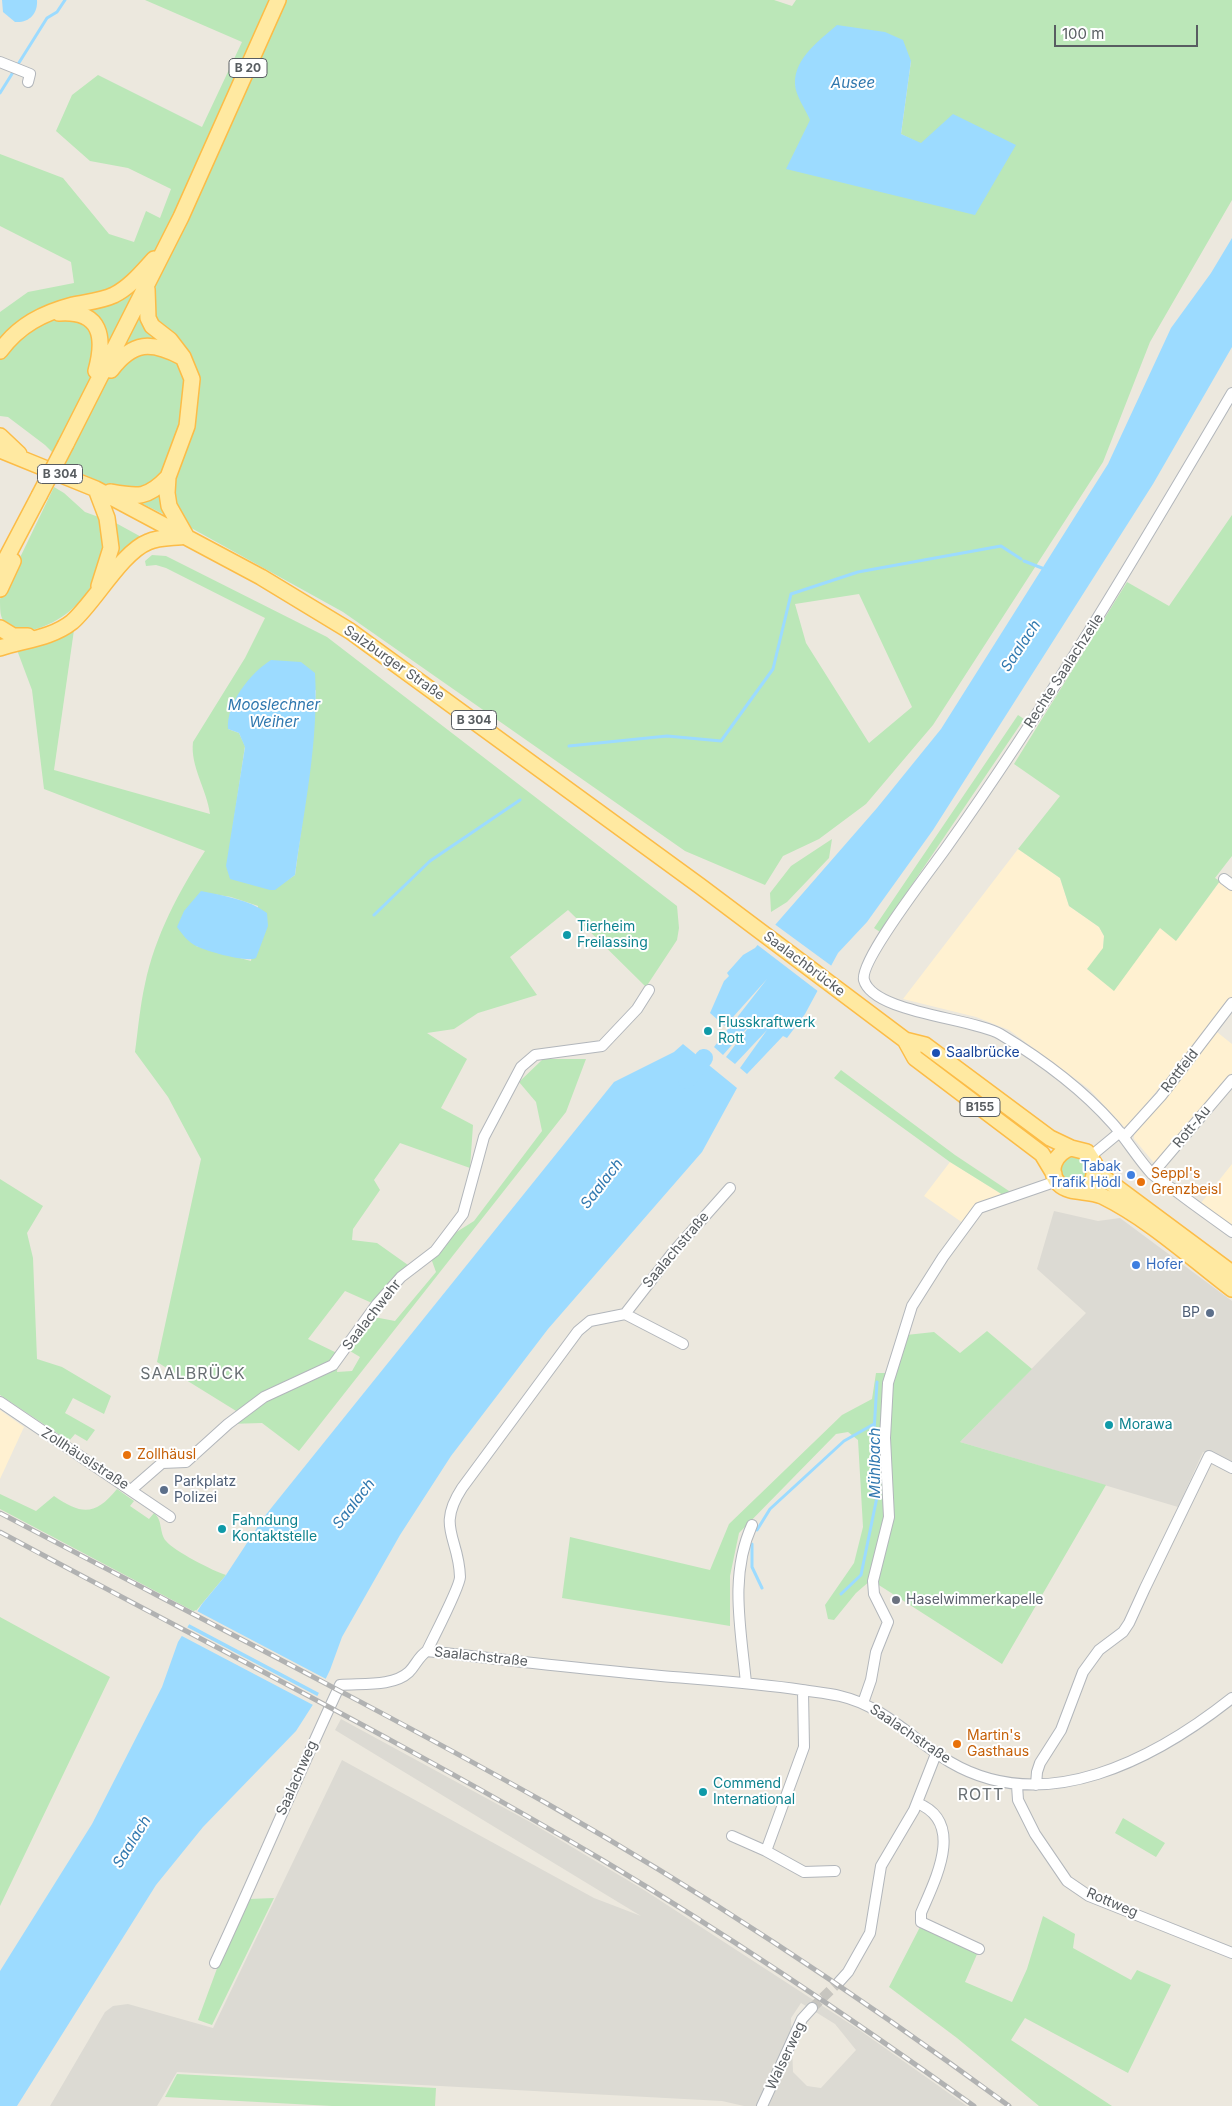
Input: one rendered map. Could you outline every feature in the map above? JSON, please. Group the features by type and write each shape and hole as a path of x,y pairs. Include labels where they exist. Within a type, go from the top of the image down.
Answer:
{"main road":[{"name":"B 20","path":"0,570 181,217 278,0"},
{"path":"0,351 17,332 45,314 118,292 130,285 167,245"},
{"path":"0,648 44,636 72,622 98,590 146,542 186,536 169,506 168,477 186,426 192,380 183,357 170,340 152,326 148,318 147,285"},
{"path":"45,314 76,314 88,319 98,330 102,339 102,352 88,401"},
{"path":"88,401 122,356 132,350 155,345 183,357"},
{"path":"0,436 24,458"},
{"name":"B 304","path":"0,450 24,458 96,489 186,536"},
{"path":"0,455 24,458"},
{"path":"96,489 137,497 156,489 168,477"},
{"path":"96,489 107,518 111,548 98,590"},
{"path":"0,589 11,566 19,536"},
{"name":"Salzburger Straße","path":"186,536 350,631 736,913"},
{"path":"0,628 16,636 44,636"},
{"name":"Saalachbrücke","path":"736,913 905,1040"},
{"name":"B155","path":"905,1040 925,1045 1050,1138 1071,1148"},
{"name":"B155","path":"905,1040 915,1058 1042,1154 1055,1178"},
{"path":"1082,1190 1092,1183 1096,1172 1092,1156 1082,1149 1071,1148 1059,1155 1055,1161 1055,1178 1070,1190 1082,1190 1122,1206 1232,1289"},
{"path":"1096,1172 1232,1273"}],"street":[{"path":"0,62 30,74 28,82"},
{"name":"Rechte Saalachzeile","path":"1232,393 1098,619 985,793 881,939 864,973 864,981 869,987 888,1001 928,1016 974,1023 997,1032 1090,1100 1122,1135 1152,1174 1232,1232"},
{"name":"Saalachwehr","path":"131,1490 162,1464 186,1462 228,1424 264,1396 333,1365 377,1304 401,1276 435,1251 463,1214 484,1137 521,1067 535,1055 602,1046 637,1009 649,990"},
{"name":"Rottfeld","path":"1092,1156 1122,1135 1161,1096 1232,1003"},
{"name":"Rott-Au","path":"1152,1174 1232,1080"},
{"path":"863,1703 871,1680 876,1652 888,1622 874,1594 873,1581 889,1517 885,1438 888,1384 902,1333 920,1291 979,1208 1055,1178"},
{"name":"Saalachstraße","path":"730,1188 674,1251 625,1314 590,1321 578,1331 452,1502 449,1529 460,1578 427,1651 769,1685 840,1696 863,1703 889,1718 936,1754 981,1776 1017,1785 1036,1786 1076,1780 1132,1763 1198,1725 1232,1698"},
{"path":"625,1314 683,1344"},
{"name":"Zollhäuslstraße","path":"0,1402 170,1517"},
{"path":"1036,1786 1036,1772 1061,1730 1083,1672 1099,1650 1123,1632 1129,1623 1144,1588 1209,1456 1232,1468"},
{"path":"748,1683 737,1579 745,1541 752,1525"},
{"name":"Saalachweg","path":"215,1963 245,1899 303,1763 340,1685 394,1680 409,1672 418,1657 427,1651"},
{"path":"766,1851 804,1747 804,1690"},
{"path":"839,1982 848,1972 870,1932 881,1866 917,1804 936,1754"},
{"name":"Rottweg","path":"1017,1785 1018,1800 1035,1834 1067,1881 1089,1896 1232,1953"},
{"path":"917,1804 930,1808 943,1830 945,1850 921,1913 921,1922 979,1950"},
{"path":"732,1836 766,1851 804,1872 835,1871"},
{"name":"Walserweg","path":"762,2106 802,2019 812,2008"}],"shaded area":[{"path":"1018,849 1060,878 1069,906 1099,927 1104,936 1103,948 1160,928 1177,940 1220,881 1232,891 1232,997 1126,1129 1089,1089 1009,1030 976,1017 903,999"},
{"path":"1217,1032 1232,1044 1232,1073 1155,1164 1134,1139 1134,1135"},
{"path":"950,1162 1003,1195 980,1201 963,1223 924,1196"},
{"path":"1232,1164 1232,1226 1201,1203"},
{"path":"1054,1211 1098,1221 1120,1218 1232,1301 1232,1461 1203,1452 1178,1507 960,1442 1086,1313 1037,1269"},
{"path":"0,1410 24,1427 0,1479"},
{"path":"341,1719 530,1822 644,1890 858,2029 967,2106 744,2106 722,2101 177,2072 157,2106 50,2106 105,2012 113,2006 128,2004 213,2028 342,1760 594,1898 641,1916 335,1730","holes":["801,2003 835,2024 856,2050 821,2088 807,2086 793,2072 791,2018"]}],"green space":[{"path":"145,0 774,0 792,6 796,0 1232,0 1232,200 1150,342 1103,462 933,725 866,804 819,839 783,856 765,885 685,851 343,612 193,529 65,465 45,445 8,417 0,416 0,312 28,292 74,283 71,262 0,226 0,154 63,178 109,234 134,242 146,211 160,218 171,189 128,168 90,161 56,131 72,95 98,75 202,127 242,42","holes":["911,61 901,134 921,144 787,169 811,120 795,84","859,594 912,707 869,743 806,643 795,604"]},
{"path":"54,487 64,493 85,512 104,519 103,559 96,577 86,594 73,608 57,620 40,628 20,632 3,620 0,612 0,599"},
{"path":"1232,515 1232,856 1215,878 1220,881 1176,941 1160,928 1114,991 1087,969 1103,948 1104,936 1099,927 1069,906 1060,878 1018,849 1060,796 1014,764 1127,582 1169,606"},
{"path":"114,522 145,539 112,563"},
{"path":"152,555 166,556 327,637 677,906 679,928 677,940 646,987 568,910 510,957 537,995 478,1013 454,1029 427,1033 467,1059 441,1108 473,1125 470,1168 400,1143 374,1180 380,1190 353,1229 352,1240 377,1243 408,1265 372,1303 345,1291 308,1339 339,1354 337,1372 352,1371 360,1357 350,1351 374,1317 395,1321 436,1272 428,1250 474,1221 542,1131 536,1102 519,1082 543,1059 586,1059 566,1112 299,1451 262,1423 228,1424 241,1414 157,1362 201,1159 168,1097 135,1052 140,1009 149,966 169,914 205,851 44,789 32,690 17,650 44,644 74,630 54,770 210,814 206,796 196,769 193,742 245,658 265,618 166,568 156,565 146,566 145,561","holes":["316,690 312,750 295,875 283,883 227,866 245,746 239,733 228,729","200,892 231,897 258,906 251,961 196,946"]},
{"path":"1018,715 1024,719 880,932 874,928"},
{"path":"832,839 829,858 787,902 771,912 770,893 791,866"},
{"path":"841,1070 955,1155 1012,1193 1003,1195 950,1162 834,1078"},
{"path":"1075,1155 1085,1159 1089,1169 1085,1179 1075,1183 1065,1179 1061,1169 1065,1159"},
{"path":"0,1179 43,1206 27,1233 33,1258 37,1359 62,1367 111,1396 104,1414 73,1398 65,1413 95,1430 87,1441 75,1434 69,1441 0,1395"},
{"path":"987,1331 1032,1369 960,1442 1106,1485 1002,1664 871,1580 856,1593 834,1620 828,1619 825,1605 854,1563 863,1527 858,1440 848,1432 836,1434 739,1533 730,1576 730,1626 562,1598 570,1537 710,1570 729,1524 842,1415 872,1399 876,1373 888,1373 897,1336 934,1332 960,1353"},
{"path":"117,1489 134,1501 130,1506 149,1519 154,1513 157,1516 162,1534 170,1545 194,1560 226,1575 195,1612 0,1509 0,1494 36,1511 54,1496 73,1507 88,1510 102,1504"},
{"path":"0,1617 110,1677 0,1906"},
{"path":"1123,1818 1165,1843 1156,1857 1115,1833"},
{"path":"274,1898 212,2025 198,2020 219,1963 249,1899"},
{"path":"1043,1916 1075,1934 1073,1948 1131,1980 1137,1970 1171,1985 1128,2073 1025,2018 1011,2040 1112,2106 1039,2106 957,2038 889,1987 920,1927 978,1952 965,1982 1012,2002 1027,1969"},
{"path":"177,2074 436,2088 435,2106 332,2106 165,2097"}],"water":[{"path":"2,0 37,0 37,5 32,17 24,21 15,22 3,12"},
{"name":"Ausee","path":"837,25 885,32 903,40 911,61 901,134 921,143 953,114 1016,145 975,215 786,169 810,120 795,88 799,66 816,43"},
{"path":"1232,238 1232,347 1153,484 933,830 867,922 838,953 805,1014 787,1038 783,1036 747,1074 740,1068 767,1030 735,1064 726,1057 755,1019 723,1055 714,1047 767,979 725,1026 710,1013 724,981 729,976 727,973 743,955 755,948 877,808 941,729 1108,464 1171,328 1211,273"},
{"name":"Mooslechner Weiher","path":"271,660 301,662 315,673 316,698 313,749 295,875 275,890 230,879 226,866 245,747 239,733 228,729 228,719 241,690 255,673"},
{"path":"201,891 244,901 267,913 268,926 256,958 236,958 208,951 193,944 183,935 177,927 184,911"},
{"path":"683,1044 737,1088 702,1152 548,1329 451,1456 400,1535 342,1637 330,1670 314,1703 296,1731 203,1827 156,1885 17,2106 0,2106 0,1971 92,1824 162,1687 178,1642 202,1604 226,1575 264,1517 614,1082 674,1052"}],"pier":[{"path":"773,923 833,967 819,992 755,943"},
{"path":"195,1610 328,1680 321,1694 187,1623"},
{"path":"185,1626 319,1697 315,1706 180,1635"}],"waterway":[{"name":"Mühlbach","path":"0,93 47,18 57,12 65,0"},
{"path":"569,746 667,736 721,741 773,669 791,594 858,572 1001,546 1021,559"},
{"path":"1024,561 1047,570"},
{"path":"374,915 430,861 520,800"},
{"name":"Saalach","path":"687,1080 704,1058"},
{"name":"Mühlbach","path":"841,1594 861,1575 877,1497 872,1464 877,1382"},
{"path":"757,1530 770,1509 844,1441 874,1424"},
{"path":"752,1544 752,1567 762,1588"}],"tunnel":[{"path":"812,2008 839,1982"}],"railway":[{"path":"0,1513 274,1656 546,1803 606,1838 724,1910 840,1986 1009,2106"},
{"path":"0,1532 380,1734 604,1861 699,1919 792,1980 974,2106"}],"place":[{"name":"Tierheim Freilassing","path":"567,935"},
{"name":"Flusskraftwerk Rott","path":"708,1031"},
{"name":"Saalbrücke","path":"936,1053"},
{"name":"Tabak Trafik Hödl","path":"1131,1175"},
{"name":"Seppl's Grenzbeisl","path":"1141,1182"},
{"name":"Hofer","path":"1136,1265"},
{"name":"BP","path":"1210,1313"},
{"name":"Morawa","path":"1109,1425"},
{"name":"Zollhäusl","path":"127,1455"},
{"name":"Parkplatz Polizei","path":"164,1490"},
{"name":"Fahndung Kontaktstelle","path":"222,1529"},
{"name":"Haselwimmerkapelle","path":"896,1600"},
{"name":"Martin's Gasthaus","path":"957,1744"},
{"name":"Commend International","path":"703,1792"}],"district":[{"name":"SAALBRÜCK","path":"193,1374"},
{"name":"ROTT","path":"981,1795"}]}
